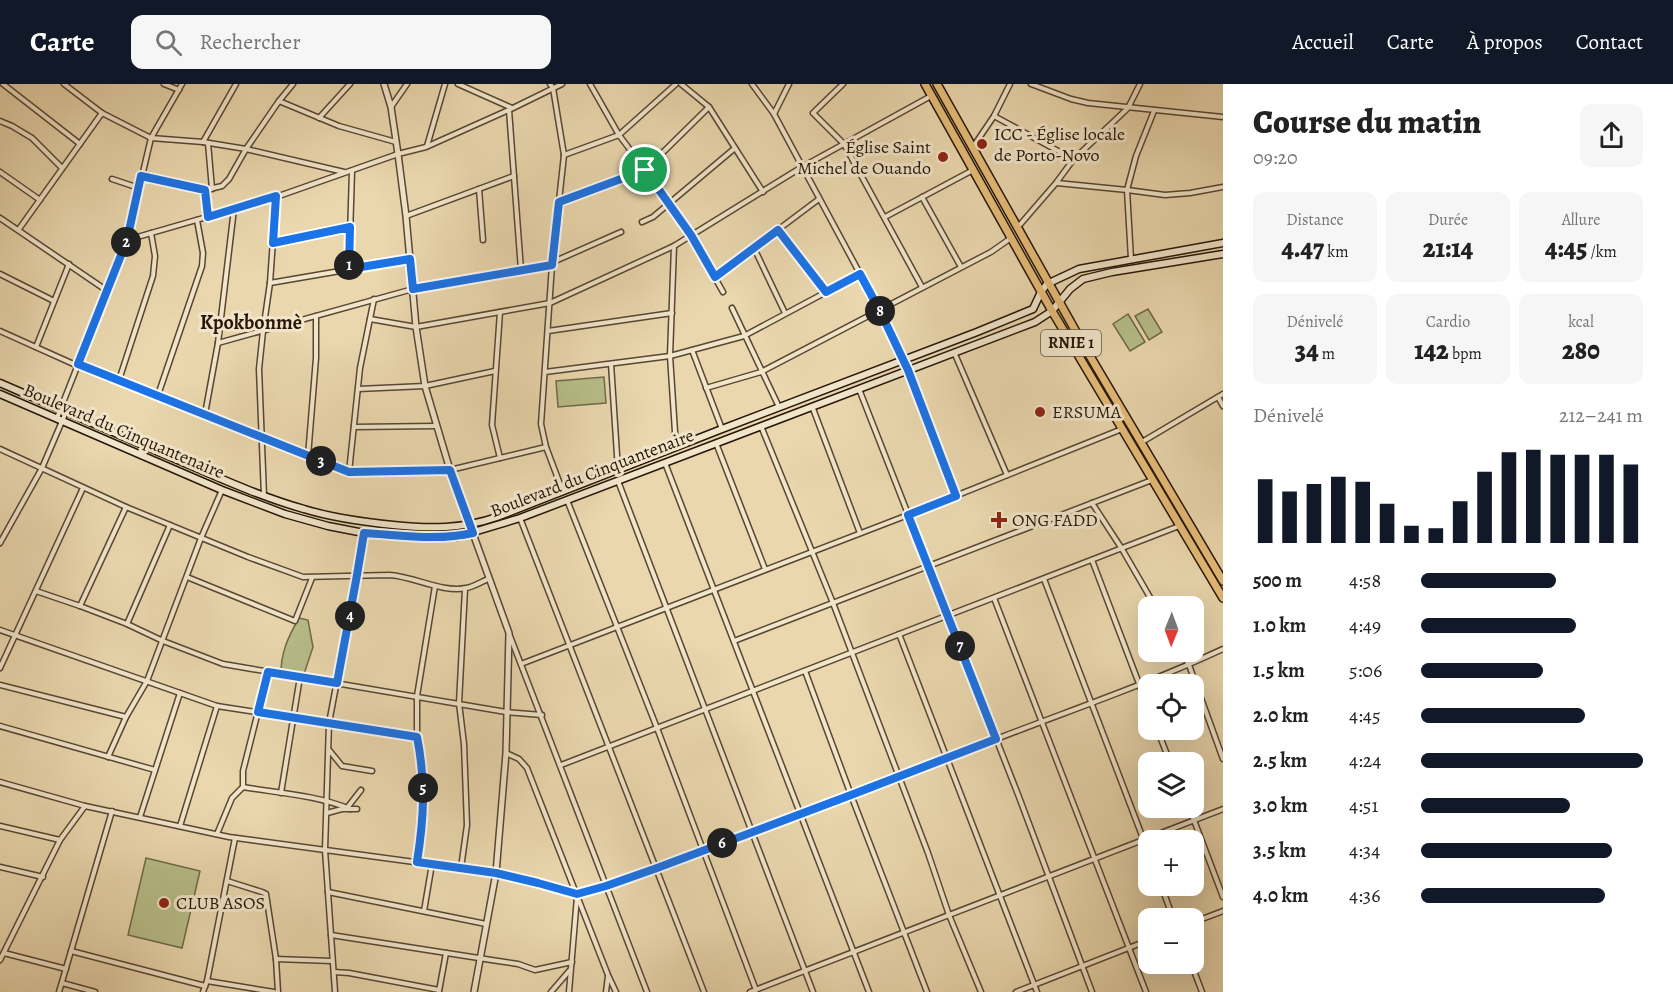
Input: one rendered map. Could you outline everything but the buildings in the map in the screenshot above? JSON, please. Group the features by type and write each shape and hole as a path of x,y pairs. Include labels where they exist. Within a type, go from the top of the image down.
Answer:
{"highway":[{"name":"RNIE 1","path":"925,84 1041,292 1223,598"},
{"name":"RNIE 1","path":"937,84 1089,355 1223,581"}],"main road":[{"path":"1049,283 1079,269 1223,243"},
{"name":"Boulevard du Cinquantenaire","path":"0,394 222,490 285,514 364,533 457,537 520,518 1035,322 1052,310 1083,279 1223,254"},
{"name":"Boulevard du Cinquantenaire","path":"0,383 264,496 304,510 366,523 446,528 470,525 497,517 977,332 1033,309 1041,292 1049,283"}],"street":[{"path":"3,84 80,144"},
{"path":"64,84 102,114 151,138 246,149 346,173"},
{"path":"164,84 179,90"},
{"path":"0,543 42,468 78,365 127,240 151,138 182,84"},
{"path":"212,189 206,143 236,84"},
{"path":"141,176 205,190 222,186 229,179 279,100 293,84"},
{"path":"320,118 350,84"},
{"path":"384,84 391,107 398,154 416,327 425,386 436,426 488,579 647,992"},
{"path":"391,107 406,84"},
{"path":"426,147 445,84"},
{"path":"458,84 511,109"},
{"path":"127,240 276,196 398,154 426,147 511,109 551,86 562,84"},
{"path":"590,84 619,135 691,235 723,292"},
{"path":"564,155 619,135 679,84 709,107 763,192"},
{"path":"752,84 774,114 904,359 956,496"},
{"path":"774,114 789,84"},
{"path":"843,84 813,113 844,144 922,288"},
{"path":"973,147 994,116 1010,84"},
{"path":"1031,84 1071,99 1128,108 1223,117"},
{"path":"1018,227 1056,183 1072,160 1128,108 1140,84"},
{"path":"551,86 564,155 541,424 546,447 563,492"},
{"path":"370,319 416,327 550,303 674,246 802,167 932,95"},
{"path":"279,100 358,132 396,142"},
{"path":"559,202 645,170 709,107"},
{"path":"511,109 521,270"},
{"path":"1131,260 1127,190 1136,156 1154,111"},
{"path":"19,229 102,114"},
{"path":"994,116 1072,160"},
{"path":"0,121 32,138 62,168"},
{"path":"642,222 653,217 735,148"},
{"path":"885,217 973,170"},
{"path":"349,269 352,171"},
{"path":"0,172 40,200"},
{"path":"406,216 514,176"},
{"path":"112,179 139,188"},
{"path":"1056,183 1165,195 1223,187"},
{"path":"478,189 483,240"},
{"path":"205,190 208,217"},
{"path":"264,496 259,376 270,283 276,196"},
{"path":"922,197 961,267"},
{"path":"715,277 819,199"},
{"path":"205,414 218,343 234,209"},
{"path":"0,218 106,290"},
{"path":"159,395 202,266 203,253 197,220"},
{"path":"273,243 350,227"},
{"path":"778,230 826,292"},
{"path":"218,343 413,289 553,263 621,232"},
{"path":"119,380 153,276 155,256 151,233"},
{"path":"706,388 761,372 991,252 1011,238"},
{"path":"674,246 670,356 676,447"},
{"path":"754,248 785,313"},
{"path":"270,283 410,259"},
{"path":"36,347 69,264"},
{"path":"0,273 54,301"},
{"path":"545,372 670,356 744,336 860,274"},
{"path":"349,472 360,368 374,299"},
{"path":"732,309 780,408"},
{"path":"500,312 492,425 500,458"},
{"path":"548,331 672,313"},
{"path":"308,456 316,358 316,316"},
{"path":"0,331 78,365 159,395 349,472 450,470 546,447"},
{"path":"692,350 722,429"},
{"path":"954,352 1007,475"},
{"path":"611,364 618,470"},
{"path":"358,389 425,386 495,372"},
{"path":"859,388 1092,992"},
{"path":"1142,442 1223,394"},
{"path":"1218,397 1223,406"},
{"path":"812,406 860,534"},
{"path":"354,427 436,426"},
{"path":"761,426 833,603 949,915 981,992"},
{"path":"521,664 860,534 1123,429"},
{"path":"716,443 765,569"},
{"path":"1,451 126,507 303,577 400,575 446,588 465,589 488,579"},
{"path":"665,462 869,992"},
{"path":"734,641 1153,480"},
{"path":"618,481 813,992"},
{"path":"0,668 83,488"},
{"path":"108,757 126,717 147,681 201,538 222,490"},
{"path":"567,500 618,626 756,990"},
{"path":"1092,503 1149,596"},
{"path":"80,606 126,507"},
{"path":"520,518 704,992"},
{"path":"127,624 170,525"},
{"path":"561,765 1180,526"},
{"path":"335,992 325,850 329,723 364,533"},
{"path":"1092,560 1138,682"},
{"path":"187,578 295,621 312,578"},
{"path":"1044,579 1139,830"},
{"path":"417,862 424,815 421,759 417,737 417,696 435,585"},
{"path":"461,868 467,819 464,744 459,703 465,589"},
{"path":"36,591 127,624 163,641 223,663 506,712 542,715"},
{"path":"994,598 1146,992"},
{"path":"0,630 217,706 417,737"},
{"path":"474,992 496,873 506,753 509,633"},
{"path":"899,634 1037,992"},
{"path":"1166,674 1223,649"},
{"path":"1187,662 1223,759"},
{"path":"805,671 903,934 927,992"},
{"path":"217,834 232,798 243,787 243,771 268,672"},
{"path":"281,793 300,677"},
{"path":"0,685 126,717"},
{"path":"0,782 85,806 235,838 496,873 577,894 657,868 1138,685"},
{"path":"140,818 180,693"},
{"path":"180,826 217,706"},
{"path":"0,726 155,770"},
{"path":"329,749 342,766 372,771"},
{"path":"506,753 519,759 526,768 616,992"},
{"path":"243,787 328,801 357,809"},
{"path":"327,813 348,808 361,790"},
{"path":"0,960 60,840 85,806"},
{"path":"1168,830 1223,809"},
{"path":"59,992 112,811"},
{"path":"1194,820 1223,897"},
{"path":"0,826 60,840"},
{"path":"202,992 206,983 235,838"},
{"path":"750,992 1138,842"},
{"path":"424,911 432,864"},
{"path":"0,867 43,877"},
{"path":"71,951 206,983 276,992 276,959 266,894 227,881"},
{"path":"328,892 486,924"},
{"path":"569,992 577,894"},
{"path":"1204,918 1223,911"},
{"path":"331,935 518,964 532,970 572,963"},
{"path":"1016,992 1138,944"},
{"path":"4,953 66,969"},
{"path":"333,972 350,973 439,991 446,953"},
{"path":"276,959 332,961"},
{"path":"551,992 571,968"},
{"path":"1195,974 1202,992"},
{"path":"606,992 608,975"},
{"path":"62,983 95,992"}],"green space":[{"path":"1148,309 1162,332 1149,340 1135,316"},
{"path":"1128,314 1145,342 1130,351 1113,324"},
{"path":"604,377 606,403 558,407 556,381"},
{"path":"299,618 308,620 313,647 300,680 281,677 286,646"},
{"name":"CLUB ASOS","path":"146,858 200,871 182,948 128,935"}],"place":[{"name":"ICC - Église locale de Porto-Novo","path":"982,144"},
{"name":"Église Saint Michel de Ouando","path":"943,157"},
{"name":"ERSUMA","path":"1040,412"},
{"name":"ONG FADD","path":"999,520"},
{"name":"CLUB ASOS","path":"164,903"}],"district":[{"name":"Kpokbonmè","path":"251,322"}],"route":[{"path":"645,170 691,235 715,277 778,230 826,292 860,274 908,370 956,496 908,515 996,739 657,868 577,894 496,873 417,862 424,815 421,759 417,737 258,712 268,672 337,683 364,533 457,537 473,533 450,470 349,472 78,364 127,240 141,176 205,190 208,217 276,196 273,243 350,227 349,269 410,259 413,289 552,265 559,202 645,170"}]}
